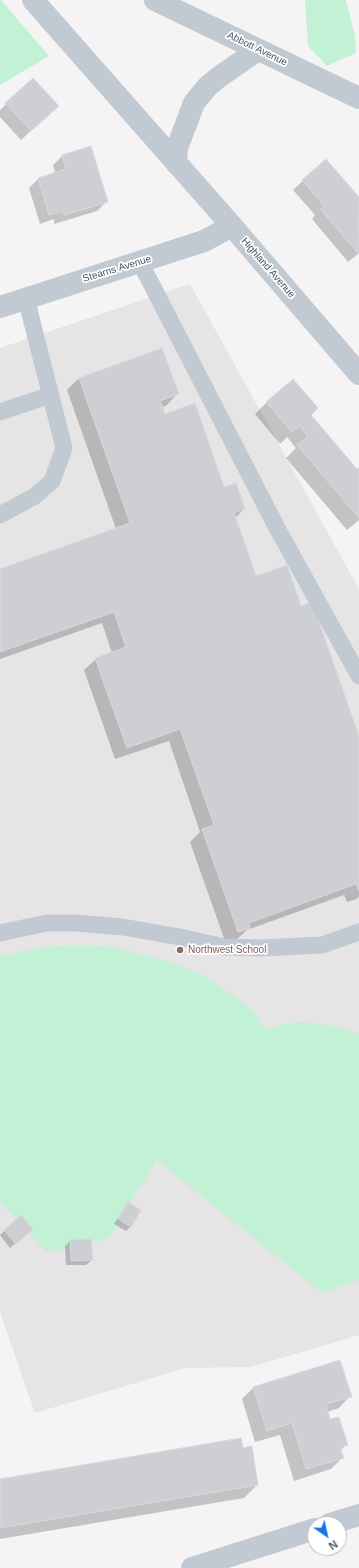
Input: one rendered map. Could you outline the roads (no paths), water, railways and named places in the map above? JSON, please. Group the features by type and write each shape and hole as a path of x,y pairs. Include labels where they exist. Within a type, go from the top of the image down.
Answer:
{"street":[{"name":"Highland Avenue","path":"33,0 232,226 359,374"},
{"name":"Abbott Avenue","path":"155,0 359,98"},
{"path":"176,163 177,148 194,103 213,82 258,50"},
{"name":"Stearns Avenue","path":"0,307 204,241 232,226"},
{"path":"347,1519 359,1515"},
{"path":"192,1568 307,1532"}],"lane":[{"path":"140,262 277,528 359,676"},
{"path":"0,515 35,496 52,481 64,448 26,298"},
{"path":"0,412 51,395"},
{"path":"0,933 47,923 76,923 123,927 180,936 224,947 262,948 322,945 359,932"}],"place":[{"name":"Northwest School","path":"180,950"}]}
